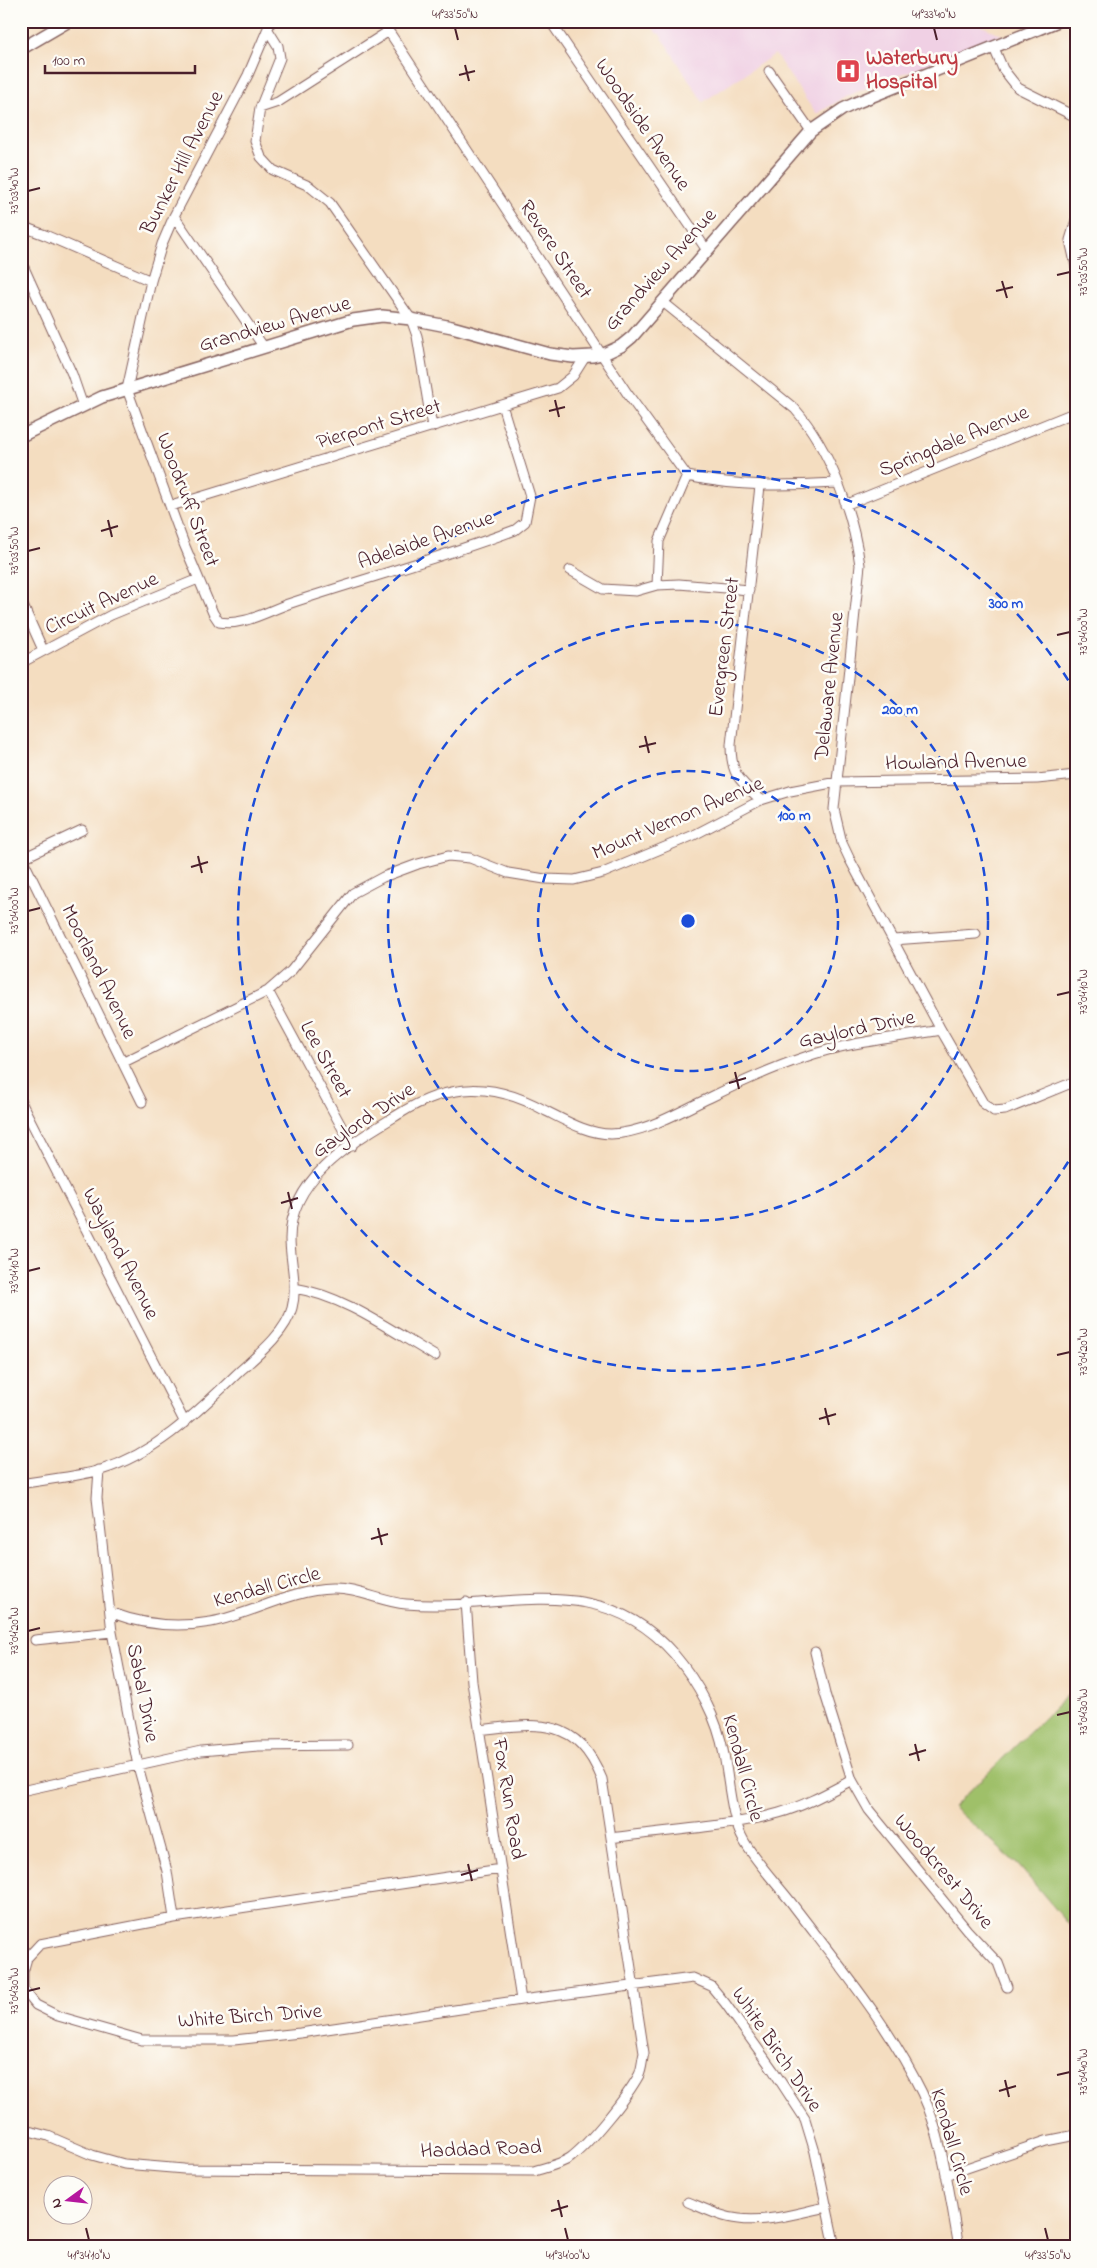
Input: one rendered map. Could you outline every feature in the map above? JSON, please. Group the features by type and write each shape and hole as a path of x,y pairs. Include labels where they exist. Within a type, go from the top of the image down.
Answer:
{"main road":[{"path":"21,49 69,21"},
{"name":"Grandview Avenue","path":"127,389 353,320 382,316 411,319 452,327 561,356 585,357 602,354 628,340 811,130 843,109 1058,21"},
{"path":"21,436 83,406 127,389"}],"street":[{"name":"Bunker Hill Avenue","path":"127,389 151,281 162,244 174,216 248,75 271,21"},
{"name":"Revere Street","path":"382,21 602,354 687,476"},
{"name":"Woodside Avenue","path":"550,21 706,249"},
{"path":"268,30 278,46 280,58 260,108 255,141 261,157 273,170 308,186 330,203 411,319 416,336 432,427"},
{"path":"260,108 278,102 389,32"},
{"path":"994,48 1003,69 1018,88 1076,117"},
{"path":"769,72 811,130"},
{"path":"174,216 263,346"},
{"path":"1076,220 1070,240 1076,267"},
{"path":"21,231 29,229 45,235 151,281"},
{"path":"21,261 72,374 83,406"},
{"name":"Delaware Avenue","path":"663,302 795,410 811,428 822,446 845,505 858,546 860,565 834,809 842,843 893,940 983,1104 994,1111 1005,1110 1076,1081"},
{"name":"Pierpont Street","path":"171,506 561,386 572,376 585,357"},
{"name":"Woodruff Street","path":"127,389 198,579 219,622"},
{"name":"Adelaide Avenue","path":"219,622 231,624 244,621 291,603 402,569 515,530 526,522 530,496 502,405"},
{"name":"Springdale Avenue","path":"845,505 1076,412"},
{"path":"657,585 659,541 687,476 718,482 760,486 836,483"},
{"name":"Evergreen Street","path":"760,486 731,745 731,765 742,783 761,800"},
{"path":"570,570 603,589 636,591 657,585 679,584 749,590"},
{"name":"Circuit Avenue","path":"21,663 111,615 198,579"},
{"path":"21,601 43,650"},
{"name":"Howland Avenue","path":"838,782 1037,779 1076,775"},
{"name":"Mount Vernon Avenue","path":"124,1062 268,991 291,971 353,893 383,877 448,856 470,858 508,872 545,879 574,880 603,873 694,835 761,800 838,782"},
{"path":"22,858 82,830"},
{"name":"Moorland Avenue","path":"22,858 124,1062 142,1102"},
{"path":"893,940 976,934"},
{"name":"Lee Street","path":"268,991 352,1146"},
{"name":"Gaylord Drive","path":"21,1484 99,1470 120,1463 163,1441 263,1350 282,1326 292,1309 294,1288 290,1235 294,1211 306,1186 323,1166 423,1100 452,1090 483,1089 515,1096 574,1125 596,1132 612,1134 654,1124 804,1057 841,1047 941,1030"},
{"name":"Wayland Avenue","path":"21,1102 185,1423"},
{"path":"294,1288 316,1291 338,1301 435,1356"},
{"name":"Sabal Drive","path":"99,1470 97,1498 112,1613 112,1632 138,1766 167,1871 174,1918"},
{"name":"Kendall Circle","path":"112,1613 135,1622 163,1625 205,1622 276,1601 334,1589 358,1592 382,1601 408,1604 554,1598 588,1603 614,1612 650,1630 675,1655 699,1689 714,1721 724,1750 737,1822 743,1839 870,2006 898,2050 923,2096 946,2175 959,2247"},
{"name":"Fox Run Road","path":"466,1602 472,1682 521,2000"},
{"path":"35,1640 112,1632"},
{"name":"Woodcrest Drive","path":"815,1652 825,1694 852,1780 875,1817 967,1930 998,1963 1007,1986"},
{"name":"Haddad Road","path":"21,2129 48,2136 92,2155 124,2164 184,2169 534,2171 570,2158 583,2146 625,2096 640,2073 644,2053 602,1779 594,1758 580,1743 556,1727 528,1724 480,1730"},
{"path":"21,1791 201,1751 258,1746 348,1745"},
{"path":"611,1838 737,1822 779,1813 813,1800 852,1780"},
{"name":"White Birch Drive","path":"501,1869 174,1918 40,1944 27,1958 23,1972 23,1990 36,2005 58,2016 142,2040 234,2040 300,2034 521,2000 634,1984 693,1978 711,1986 773,2070 805,2119 835,2247"},
{"path":"946,2175 1046,2141 1076,2135"},
{"path":"688,2202 719,2215 741,2219 772,2217 827,2207"}],"shaded area":[{"name":"Waterbury Hospital","path":"649,21 971,21 1002,35 849,95 816,114 775,54 703,102 659,33 657,34"}],"green space":[{"path":"1076,1687 1076,1933 1019,1866 953,1807"}],"place":[{"name":"Waterbury Hospital","path":"848,71"}]}
